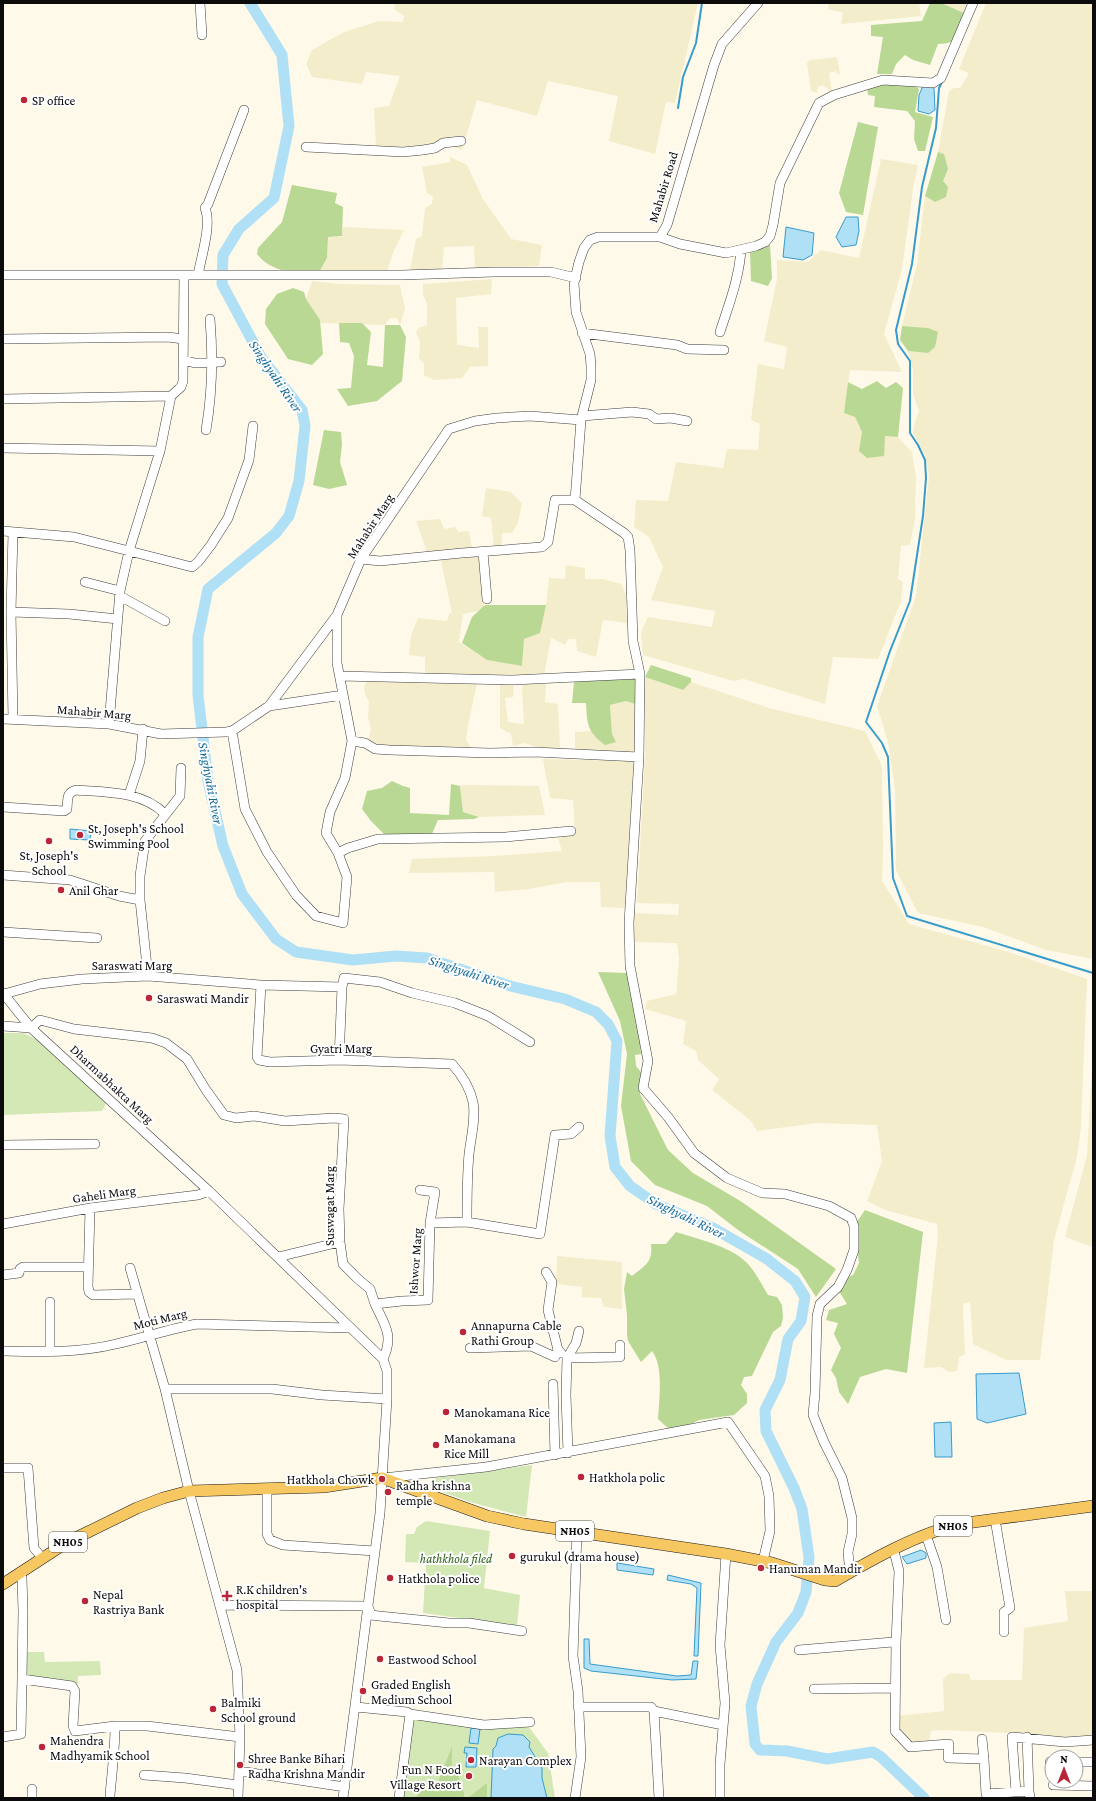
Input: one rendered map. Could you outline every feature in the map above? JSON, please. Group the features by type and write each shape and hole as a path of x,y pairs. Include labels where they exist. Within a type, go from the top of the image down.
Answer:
{"main road":[{"name":"NH05","path":"3,1584 42,1558 82,1535 137,1508 163,1498 189,1491 324,1487 382,1478 487,1516 524,1524 726,1554 768,1562 825,1580 835,1581 858,1568 937,1530 959,1524 1093,1506"}],"street":[{"path":"200,3 202,35"},
{"name":"Mahabir Road","path":"575,500 581,418 591,380 590,354 582,334 574,303 574,283 584,248 590,240 598,237 660,237 669,219 714,65 722,44 758,3"},
{"path":"660,237 680,244 726,253 766,242 770,236 780,182 819,103 834,95 883,80 933,83 941,78 973,3"},
{"path":"201,275 207,229 207,214 205,208 244,110"},
{"path":"306,148 403,152 434,148 443,143 461,141"},
{"path":"720,332 736,285 739,271 740,250"},
{"path":"3,275 402,275 551,272 576,278"},
{"path":"109,724 120,593 129,551 160,451 171,396 181,387 183,360 184,275"},
{"path":"206,430 210,408 210,363 212,341 210,319"},
{"path":"582,334 677,345 686,349 724,350"},
{"path":"3,338 168,337 183,339"},
{"path":"183,360 195,363 221,362"},
{"path":"3,399 171,396"},
{"name":"Mahabir Marg","path":"8,719 109,724 143,729 161,734 229,731 269,706 337,616 361,559 449,429 475,421 497,418 530,416 581,418 632,412 650,414 656,419 671,418 686,421"},
{"path":"3,531 74,537 192,567 198,562 220,534 228,518 249,460 253,426"},
{"path":"3,448 160,451"},
{"path":"361,559 380,561 546,546 555,500 575,500 628,537 633,592 633,641 640,674 639,757 629,922 630,966 648,1061 643,1088 668,1117 694,1153 726,1178 762,1193 785,1194 829,1206 850,1218 854,1226 854,1250 847,1270 838,1288 820,1304 817,1316 813,1415 824,1442 842,1478 852,1518 852,1534 848,1552 849,1563 858,1568"},
{"path":"8,719 7,634 11,612 14,532"},
{"path":"483,552 487,599"},
{"path":"85,582 120,593 165,621"},
{"path":"11,612 69,614 118,619"},
{"path":"229,731 245,809 267,852 296,895 316,916 343,923 348,877 338,853 326,833 330,812 345,778 352,741 337,662 337,616"},
{"path":"340,676 513,680 640,674"},
{"path":"269,706 343,695"},
{"path":"129,795 140,761 143,729"},
{"path":"352,741 364,743 375,749 390,750 490,753 535,752 639,757"},
{"path":"148,976 140,900 140,876 145,841 180,796 181,768"},
{"path":"3,808 64,812 67,809 68,795 71,791 76,790 129,795 147,801 158,807 165,814"},
{"path":"338,853 378,839 506,837 571,831"},
{"path":"3,875 70,880 119,896 140,900"},
{"path":"3,932 97,938"},
{"name":"Saraswati Marg","path":"4,994 40,984 54,982 82,979 148,976 261,985 342,987"},
{"path":"339,1060 342,987 344,978 380,982 412,993 455,1003 488,1016 530,1042"},
{"name":"Gyatri Marg","path":"261,985 257,1057 259,1060 270,1062 339,1060 452,1064 465,1081 473,1102 467,1178 467,1222"},
{"name":"Dharmabhakta Marg","path":"4,994 31,1028 209,1190 349,1328 383,1359"},
{"name":"Suswagat Marg","path":"31,1028 40,1020 74,1029 152,1038 166,1043 187,1059 206,1090 224,1115 236,1118 254,1116 285,1121 334,1118 344,1119 339,1209 340,1242 343,1264 370,1289 375,1304"},
{"path":"3,1026 31,1028"},
{"name":"Ishwor Marg","path":"375,1304 428,1300 430,1223 467,1222 540,1234 555,1135 571,1134 579,1127"},
{"path":"3,1145 94,1144"},
{"name":"Gaheli Marg","path":"3,1224 90,1208 198,1195 209,1190"},
{"path":"420,1190 435,1192 430,1223"},
{"path":"90,1208 88,1286 93,1295 137,1294"},
{"path":"278,1257 340,1242"},
{"path":"3,1275 18,1273 20,1268 23,1267 88,1267"},
{"path":"130,1268 148,1335 165,1389 189,1491 237,1670 240,1737 238,1798"},
{"path":"546,1272 552,1282 548,1310 557,1353"},
{"path":"50,1302 50,1352"},
{"path":"343,1798 380,1513 387,1398 387,1371 383,1359 389,1348 387,1330 375,1304"},
{"name":"Moti Marg","path":"3,1351 50,1352 85,1350 117,1344 172,1328 197,1324 349,1328"},
{"path":"568,1453 566,1395 567,1358 576,1343 579,1331"},
{"path":"470,1348 531,1346 557,1353 567,1358 620,1357 620,1346"},
{"path":"553,1384 554,1455"},
{"path":"165,1389 272,1389 322,1395 387,1398"},
{"path":"382,1478 486,1467 568,1453 728,1422 765,1476 770,1531 768,1562"},
{"path":"3,1468 28,1468 34,1548 42,1558"},
{"path":"267,1488 267,1534 270,1540 283,1545 375,1551"},
{"path":"995,1519 1010,1608 1004,1612 1004,1632"},
{"path":"575,1798 581,1757 573,1656 577,1531"},
{"path":"926,1535 937,1567 946,1620"},
{"path":"894,1551 899,1570 895,1731 910,1747 949,1744 948,1758 984,1759"},
{"path":"720,1798 720,1764 725,1703 720,1645 726,1554"},
{"path":"3,1737 21,1734 23,1611 22,1578 20,1572"},
{"path":"220,1605 368,1606"},
{"path":"368,1606 371,1615 449,1623 468,1623 522,1631"},
{"path":"799,1650 893,1642 896,1643"},
{"path":"22,1679 72,1686 75,1691 73,1726 75,1731 115,1726 147,1726 240,1737"},
{"path":"814,1689 895,1688"},
{"path":"356,1707 407,1712 410,1714 484,1725 530,1722"},
{"path":"578,1707 651,1707 654,1711 723,1725"},
{"path":"654,1711 659,1798"},
{"path":"399,1798 410,1714"},
{"path":"110,1795 112,1762 115,1746 115,1726"},
{"path":"1016,1792 1012,1737 1027,1737 1065,1742 1093,1740"},
{"path":"982,1739 986,1794 1016,1792 1029,1794 1027,1737"},
{"path":"239,1771 344,1787"},
{"path":"144,1775 185,1778 238,1785"}],"shaded area":[{"path":"395,3 698,3 675,103 666,102 655,154 609,141 618,96 548,81 537,116 477,100 462,150 443,143 417,149 376,147 374,108 389,106 400,76 366,72 362,84 312,77 306,64 312,50 344,32 379,21 403,22 404,16 394,9"},
{"path":"829,3 919,3 921,16 841,24 843,13 828,9"},
{"path":"941,3 968,3 964,13"},
{"path":"986,3 1093,3 1093,959 1046,950 983,927 918,913 896,870 895,789 888,742 877,706 916,596 929,476 925,455 913,433 915,421 919,411 913,394 913,371 908,351 928,353 928,328 902,326 917,264 925,196 935,202 943,181 944,154 938,152 949,91 954,88 960,88 969,73 959,69"},
{"path":"837,57 840,74 837,74 836,71 829,73 832,92 823,85 818,87 817,93 811,91 807,63 810,60"},
{"path":"450,157 467,165 483,199 511,239 542,245 539,266 475,268 474,246 444,247 442,270 410,270 416,239 422,236 425,208 432,204 433,197 427,193 422,167 450,162"},
{"path":"881,159 918,165 913,189 902,269 884,334 902,372 850,370 844,412 855,417 862,432 898,437 912,452 916,478 915,519 910,545 901,546 898,579 903,582 901,601 878,659 833,657 825,704 744,679 733,681 643,655 641,632 648,617 712,627 715,611 651,600 663,567 649,537 634,527 636,500 668,501 676,462 723,468 727,449 758,450 760,424 751,420 758,364 784,369 787,347 764,341 777,279 777,260 808,262 821,250 859,258"},
{"path":"343,227 404,230 392,255 386,275 318,275 327,258 328,237 342,237"},
{"path":"492,279 491,294 456,298 457,345 479,348 478,327 488,327 488,366 470,367 462,378 434,380 424,375 424,364 419,358 420,341 416,333 418,328 427,325 427,303 423,295 423,284"},
{"path":"312,281 340,284 400,285 405,309 400,325 397,318 390,318 385,325 321,323 306,299"},
{"path":"486,488 511,492 522,504 518,522 512,533 502,533 502,548 494,548 491,518 482,516"},
{"path":"440,519 444,529 455,527 458,532 469,531 472,549 428,555 416,521"},
{"path":"479,554 484,610 463,614 459,642 487,660 522,666 524,638 546,605 549,578 565,579 566,565 585,568 585,579 603,579 621,584 626,594 627,623 603,620 596,657 577,651 576,639 568,639 565,645 551,638 544,676 425,674 425,657 409,655 411,635 418,618 447,621 449,614 452,613 440,557"},
{"path":"645,677 682,690 691,682 769,708 865,731 882,766 882,881 909,924 1012,953 1087,979 1081,1127 1077,1157 1054,1240 1040,1360 1006,1360 973,1344 970,1302 963,1304 965,1354 959,1357 957,1371 949,1372 941,1367 924,1368 938,1235 937,1224 885,1210 867,1201 882,1161 877,1125 817,1123 757,1131 751,1121 712,1090 719,1079 698,1060 696,1051 683,1044 686,1021 645,1009 647,1001 676,994 679,959 677,943 633,942 634,913 678,915 679,904 637,903 645,756"},
{"path":"368,680 477,683 467,731 466,740 470,746 469,751 371,745 369,739 371,729 368,717 369,702 365,694 364,686"},
{"path":"523,684 546,684 545,702 558,704 560,750 542,750 525,743 513,746 511,734 500,728 500,685 514,685 513,697 505,698 508,722 524,724"},
{"path":"626,701 635,704 636,755 575,750 575,732 591,731 596,738 615,742 612,734 610,705"},
{"path":"543,759 634,761 625,908 601,907 600,882 567,882 529,889 495,892 494,872 409,873 412,859 494,856 562,851 558,838 575,834 573,800 550,798"},
{"path":"460,786 539,786 545,815 479,817 463,812"},
{"path":"1093,1047 1093,1247 1065,1237 1087,1155"},
{"path":"557,1256 622,1262 622,1309 604,1307 601,1298 582,1297 582,1287 556,1284"},
{"path":"1065,1591 1093,1591 1093,1738 1055,1740 1026,1734 944,1730 931,1731 929,1742 910,1743 897,1731 897,1716 944,1711 943,1679 950,1673 969,1674 971,1680 1022,1680 1024,1628 1068,1621"}],"green space":[{"path":"930,3 941,3 964,13 958,35 951,42 938,44 930,65 913,60 905,55 896,64 892,74 877,74 883,37 871,36 871,25 922,21"},
{"path":"883,82 914,85 919,89 915,112 933,117 925,151 918,151 914,139 915,121 907,111 874,107 875,96 868,95 867,87"},
{"path":"858,122 878,127 863,215 846,212 839,193"},
{"path":"938,152 944,154 948,169 943,181 948,187 946,197 935,202 925,196"},
{"path":"292,185 337,193 335,203 343,207 342,236 328,237 327,258 318,274 285,271 269,265 257,254 258,248 282,222"},
{"path":"770,245 772,278 768,286 751,281 750,251"},
{"path":"293,288 304,292 306,299 320,320 323,354 312,365 288,359 265,324 266,309 277,294"},
{"path":"339,323 362,323 371,332 367,365 383,367 385,325 400,325 406,337 402,381 377,401 348,406 337,389 351,388 354,356 349,343 340,342"},
{"path":"902,326 928,328 938,332 935,347 928,353 908,351 900,340"},
{"path":"877,381 886,388 896,382 903,388 898,437 885,436 884,456 867,458 859,451 862,432 855,417 844,413 848,382 862,389"},
{"path":"324,430 341,432 342,445 340,462 347,485 329,489 313,485"},
{"path":"485,605 546,605 540,633 524,639 522,666 487,660 462,643 472,617"},
{"path":"651,665 691,678 691,682 683,690 645,677"},
{"path":"635,678 635,704 626,701 610,705 612,734 616,742 605,745 595,736 589,727 586,703 572,703 574,682"},
{"path":"392,781 410,788 410,813 449,815 451,784 460,786 463,812 479,817 474,819 438,820 432,834 387,837 371,821 362,809 367,791 382,788"},
{"path":"598,972 627,973 640,1039 641,1054 635,1055 636,1066 641,1072 640,1094 668,1150 693,1173 742,1202 836,1269 816,1297 798,1269 738,1230 707,1206 655,1185 631,1161 621,1106 627,1054 620,1021"},
{"path":"4,1033 23,1033 38,1040 107,1102 102,1111 3,1115"},
{"path":"865,1210 923,1232 907,1373 886,1369 860,1377 848,1404 839,1392 836,1378 831,1370 841,1348 834,1334 838,1323 826,1320 829,1310 847,1304 840,1293 841,1280 853,1275 859,1263 854,1226"},
{"path":"676,1232 718,1245 745,1261 756,1274 768,1295 777,1297 782,1305 783,1318 781,1326 773,1332 752,1376 744,1377 741,1385 747,1394 747,1403 734,1415 699,1420 689,1425 669,1429 658,1419 660,1384 656,1357 652,1351 641,1362 628,1341 624,1289 627,1272 632,1276 648,1263 651,1255 651,1244 666,1244"},
{"path":"532,1465 526,1517 470,1502 434,1489 436,1478"},
{"name":"hathkhola filed","path":"426,1521 490,1531 484,1588 520,1595 517,1626 423,1613 426,1563 405,1562 406,1534 414,1534 417,1527"},
{"path":"26,1652 44,1652 45,1662 100,1661 101,1675 78,1676 78,1685 25,1678"},
{"path":"413,1717 484,1728 529,1727 548,1753 555,1798 402,1798"},
{"path":"452,1747 452,1766 459,1773 464,1798 417,1798 418,1786 421,1784 438,1792 439,1779"},
{"path":"487,1783 487,1798 468,1798"}],"water":[{"path":"923,86 934,88 935,110 929,114 918,111 919,95"},
{"path":"846,217 858,217 859,231 856,245 842,247 836,237"},
{"path":"786,227 814,233 812,255 803,260 783,257"},
{"name":"St, Joseph's School Swimming Pool","path":"70,829 91,831 90,840 70,839"},
{"path":"1019,1373 1026,1414 987,1423 977,1419 976,1374"},
{"path":"951,1422 952,1457 935,1457 934,1423"},
{"path":"921,1550 926,1553 926,1558 907,1564 902,1557"},
{"path":"617,1563 654,1569 653,1575 617,1570"},
{"path":"668,1575 701,1583 698,1656 694,1656 697,1588 691,1584 667,1580"},
{"path":"584,1639 589,1639 590,1664 677,1676 691,1675 693,1661 698,1661 696,1679 672,1680 591,1671 584,1668"},
{"path":"471,1728 480,1729 478,1744 469,1743"},
{"path":"508,1734 523,1735 530,1742 529,1747 542,1768 542,1778 547,1798 491,1798 493,1749 496,1746 498,1738"},
{"name":"Narayan Complex","path":"465,1747 477,1748 476,1767 466,1767 467,1753 464,1753"}],"waterway":[{"name":"Singhyahi River","path":"250,3 282,55 289,126 274,198 239,229 223,255 222,284 261,357 302,410 305,426 299,481 289,516 276,533 208,589 198,637 198,695 208,781 223,846 242,894 276,939 296,952 353,960 396,956 427,958 510,986 565,999 596,1012 608,1024 617,1041 610,1136 615,1167 630,1186 656,1204 713,1228 767,1259 795,1281 805,1297 801,1321 788,1339 780,1380 765,1410 766,1431 794,1488 802,1509 809,1557 806,1592 798,1613 776,1642 757,1684 751,1706 755,1744 760,1750 787,1751 827,1759 873,1752 881,1757 924,1798"},
{"path":"678,108 683,77 696,43 702,3"},
{"path":"942,82 939,88 936,128 922,187 912,264 896,330 898,344 910,361 910,433 925,460 926,478 923,516 910,601 890,651 866,722 882,743 888,757 893,878 907,916 1093,973"}],"place":[{"name":"SP office","path":"24,100"},
{"name":"St, Joseph's School Swimming Pool","path":"80,835"},
{"name":"St, Joseph's School","path":"49,841"},
{"name":"Anil Ghar","path":"61,890"},
{"name":"Saraswati Mandir","path":"149,998"},
{"name":"Annapurna Cable Rathi Group","path":"463,1332"},
{"name":"Manokamana Rice","path":"446,1412"},
{"name":"Manokamana Rice Mill","path":"436,1445"},
{"name":"Hatkhola polic","path":"581,1477"},
{"name":"Hatkhola Chowk","path":"382,1479"},
{"name":"Radha krishna temple","path":"388,1492"},
{"name":"gurukul (drama house)","path":"512,1556"},
{"name":"Hanuman Mandir","path":"761,1568"},
{"name":"Hatkhola police","path":"390,1578"},
{"name":"R.K children's hospital","path":"227,1596"},
{"name":"Nepal Rastriya Bank","path":"85,1601"},
{"name":"Eastwood School","path":"380,1659"},
{"name":"Graded English Medium School","path":"363,1691"},
{"name":"Balmiki School ground","path":"213,1709"},
{"name":"Mahendra Madhyamik School","path":"42,1747"},
{"name":"Narayan Complex","path":"471,1760"},
{"name":"Shree Banke Bihari Radha Krishna Mandir","path":"240,1765"},
{"name":"Fun N Food Village Resort","path":"469,1776"}]}
